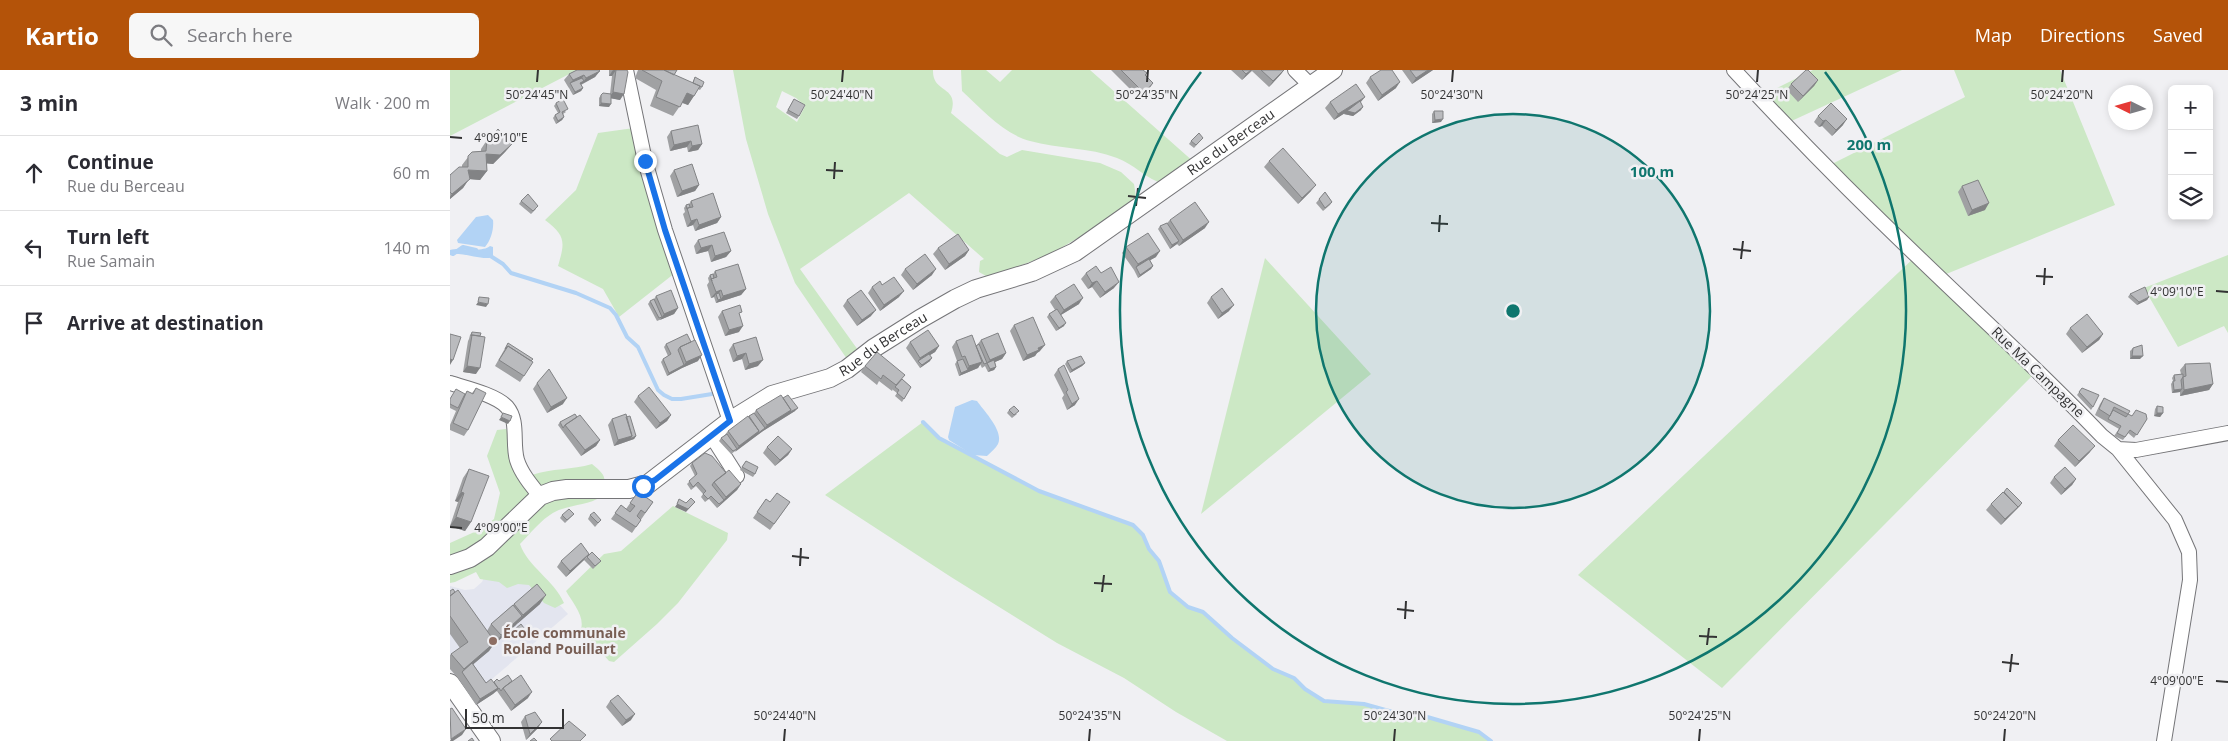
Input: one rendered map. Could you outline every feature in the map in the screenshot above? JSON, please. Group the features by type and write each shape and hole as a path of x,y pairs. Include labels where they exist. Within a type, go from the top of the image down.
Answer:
{"street":[{"path":"626,70 653,187 730,421"},
{"path":"1295,70 1310,85"},
{"name":"Rue du Berceau","path":"450,565 470,558 487,547 540,496 553,490 580,488 629,489 643,486 655,480 730,421 772,394 830,378 846,369 874,348 955,298 976,288 1038,270 1074,252 1155,197 1333,70"},
{"name":"Rue Ma Campagne","path":"1734,70 1909,249 2013,346 2102,436 2118,449 2175,520 2189,552 2191,569 2188,598 2164,741"},
{"path":"450,383 483,394 508,408 514,422 518,461 531,486 540,496"},
{"path":"2118,449 2136,450 2228,433"},
{"path":"711,436 737,476"},
{"path":"450,683 491,741"}],"shaded area":[{"name":"École communale Roland Pouillart","path":"521,563 568,614 471,697 450,669 450,586 465,590 474,589 482,582 486,573"}],"green space":[{"path":"450,70 577,70 450,136"},
{"path":"733,70 933,70 937,83 952,98 951,113 1000,154 1007,157 1022,150 1100,163 1121,172 1134,184 1137,203 1049,255 1000,273 986,276 979,272 980,261 984,259 909,193 800,269 858,350 847,359 795,283 768,214 746,139","holes":["782,91 796,98 805,106 797,122 776,107"]},
{"path":"961,70 986,70 1000,82 1012,70 1090,70 1195,163 1164,184 1151,179 1129,164 1106,154 1041,144 1020,138 993,120 962,91"},
{"path":"1813,70 1902,70 1785,124 1759,97"},
{"path":"1954,70 2060,70 2115,205 1939,277 2038,370 1722,688 1578,575 1916,256 1826,167 1965,97"},
{"path":"634,128 675,273 619,317 603,289 558,266 562,251 562,240 557,231 545,220 576,190 598,133"},
{"path":"2228,255 2228,333 2224,326 2178,347 2144,288"},
{"path":"1265,258 1371,374 1201,514"},
{"path":"923,422 939,438 1039,491 1133,525 1143,535 1149,549 1159,561 1170,592 1188,607 1203,612 1232,638 1273,669 1294,678 1305,689 1324,701 1364,704 1389,711 1417,714 1479,732 1491,741 1227,741 1176,712 1124,678 1057,643 825,495"},
{"path":"506,429 514,440 524,471 532,475 592,464 604,478 602,496 592,501 556,511 539,524 520,544 529,560 560,595 564,603 555,608 544,603 529,585 518,584 507,588 499,582 480,579 476,572 450,583 450,543 481,529 494,519 500,493 487,456 497,430"},
{"path":"673,506 728,533 727,540 678,603 614,662 609,661 581,629 580,614 566,591 604,554 621,551"}],"water":[{"path":"488,215 493,220 493,227 485,247 458,243 457,240 476,217"},
{"path":"490,246 493,247 493,257 489,258 450,254 450,250 477,250"},
{"path":"972,400 977,401 996,427 998,433 998,444 987,456 973,455 949,440 948,437 955,407"}],"building":[{"path":"577,70 600,71 586,78 584,75 573,80 569,74"},
{"path":"616,70 627,70 628,72 624,94 613,92"},
{"path":"642,70 664,70 700,86 694,96 687,93 680,107 656,97 662,81"},
{"path":"664,70 677,70 674,75"},
{"path":"1121,70 1143,70 1153,83 1144,93"},
{"path":"1242,70 1251,70 1246,74"},
{"path":"1261,70 1284,70 1273,81"},
{"path":"1381,70 1392,70 1400,82 1382,95 1370,77"},
{"path":"1410,70 1428,70 1416,78"},
{"path":"1806,70 1818,80 1803,96 1791,84"},
{"path":"695,77 704,82 702,87 693,83"},
{"path":"582,78 584,81 580,83 583,88 575,92 570,83"},
{"path":"1356,84 1365,97 1338,114 1330,102"},
{"path":"603,93 611,94 611,104 601,103 601,95"},
{"path":"563,99 568,109 562,112 564,117 558,121 555,115 560,112 556,103"},
{"path":"794,99 805,105 799,116 788,110"},
{"path":"1360,101 1363,107 1355,113 1347,111"},
{"path":"1831,103 1847,119 1836,130 1826,120 1823,121 1818,116"},
{"path":"1434,111 1443,111 1443,119 1435,120"},
{"path":"698,125 702,144 692,146 691,141 674,145 671,131"},
{"path":"498,129 512,144 500,155 486,154 487,171 468,170 470,179 452,194 450,192 450,175 459,167 468,167 468,156 472,152 486,151 487,140"},
{"path":"1199,133 1203,138 1196,145 1191,141"},
{"path":"1283,148 1316,185 1302,198 1269,161"},
{"path":"692,164 699,185 682,191 674,170"},
{"path":"1978,180 1989,203 1972,210 1962,186"},
{"path":"1325,192 1332,202 1325,208 1319,199"},
{"path":"713,193 721,217 699,225 697,219 691,221 687,208 693,207 691,201"},
{"path":"528,194 538,206 533,211 521,201"},
{"path":"1195,202 1209,222 1183,240 1170,220"},
{"path":"1167,223 1179,241 1172,245 1160,226"},
{"path":"724,232 731,251 715,256 712,245 701,248 698,240"},
{"path":"1148,233 1160,251 1138,264 1126,247"},
{"path":"958,234 969,250 949,264 938,248"},
{"path":"925,254 936,269 917,284 905,269"},
{"path":"1149,259 1153,266 1140,275 1136,267"},
{"path":"738,264 746,289 723,296 721,290 716,292 711,279 717,277 715,271"},
{"path":"1096,266 1101,273 1111,267 1119,282 1105,292 1097,281 1092,283 1086,273"},
{"path":"894,277 904,291 884,305 872,287 880,281 882,285"},
{"path":"1074,284 1083,298 1064,310 1055,296"},
{"path":"2145,287 2149,297 2139,302 2130,294"},
{"path":"1222,288 1234,305 1222,313 1211,297"},
{"path":"671,290 678,308 664,314 656,296"},
{"path":"861,290 876,310 862,320 847,300"},
{"path":"719,293 721,299 718,300 716,294"},
{"path":"479,297 489,298 488,304 478,302"},
{"path":"654,299 662,317 659,318 650,301"},
{"path":"740,305 742,312 739,313 743,326 729,330 722,311"},
{"path":"1057,309 1066,323 1059,328 1049,314"},
{"path":"2087,314 2103,334 2087,347 2070,328"},
{"path":"1033,317 1045,345 1027,355 1014,325"},
{"path":"928,330 939,346 920,358 910,342"},
{"path":"472,332 481,333 480,336 471,336"},
{"path":"998,333 1006,353 990,360 981,340"},
{"path":"450,334 461,337 453,360 450,359"},
{"path":"687,334 691,342 680,347 678,350 684,365 669,373 663,359 671,354 666,344"},
{"path":"472,335 485,337 480,368 467,366"},
{"path":"972,335 982,362 969,366 965,356 962,357 956,341"},
{"path":"756,337 763,360 749,364 746,353 737,356 733,344"},
{"path":"695,340 702,355 686,362 680,347"},
{"path":"508,343 533,359 531,361 508,346 505,349"},
{"path":"979,344 987,363 984,364 976,346"},
{"path":"2142,345 2143,356 2132,356 2133,348"},
{"path":"508,346 533,362 524,376 499,360"},
{"path":"877,352 905,375 896,385 883,375 881,379 865,366"},
{"path":"929,354 932,358 922,365 918,361"},
{"path":"1081,356 1085,363 1072,370 1067,361"},
{"path":"963,359 968,370 961,373 957,361"},
{"path":"994,360 996,367 990,369 987,363"},
{"path":"2210,363 2213,384 2184,390 2185,364"},
{"path":"1064,365 1079,399 1072,404 1058,369"},
{"path":"549,369 567,398 551,407 537,383"},
{"path":"2183,374 2181,380 2182,389 2174,390 2174,375"},
{"path":"902,379 911,387 904,399 897,393 899,390 895,387"},
{"path":"649,387 671,415 660,423 638,396"},
{"path":"476,388 486,393 468,430 453,423 467,391 473,394"},
{"path":"2082,388 2099,395 2093,407 2079,392"},
{"path":"456,389 465,394 458,408 450,404 450,399"},
{"path":"781,395 791,410 767,425 756,410"},
{"path":"788,395 798,408 790,412 791,410 783,398"},
{"path":"2104,398 2130,411 2128,414 2114,407 2110,416 2099,409"},
{"path":"1014,406 1019,411 1014,415 1009,410"},
{"path":"2157,406 2163,407 2163,413 2157,413"},
{"path":"2113,410 2126,417 2128,414 2132,416 2136,410 2146,414 2147,419 2137,435 2130,430 2125,437 2117,433 2121,426 2108,419"},
{"path":"503,413 512,416 510,421 501,417"},
{"path":"754,413 765,428 757,434 759,431 749,416"},
{"path":"575,414 577,417 563,428 560,422"},
{"path":"626,414 632,436 618,440 612,419"},
{"path":"580,415 600,440 585,450 565,425"},
{"path":"630,416 636,436 630,439 632,436 626,417"},
{"path":"748,416 759,431 739,446 728,431"},
{"path":"2073,425 2095,446 2079,461 2058,440"},
{"path":"727,434 737,449 733,451 721,438"},
{"path":"778,436 792,449 780,460 767,447"},
{"path":"705,453 712,456 726,473 712,485 724,500 719,504 711,496 708,499 703,494 706,491 698,482 693,487 689,481 697,474 692,463"},
{"path":"746,461 758,467 755,474 742,467"},
{"path":"2065,467 2076,479 2065,489 2054,477"},
{"path":"469,469 489,476 471,522 456,517 464,493 461,492"},
{"path":"729,470 741,484 726,497 714,482"},
{"path":"2007,488 2022,503 2018,507 2004,492"},
{"path":"638,492 653,502 645,513 641,510 637,516 641,520 636,527 615,513 621,505 630,512 635,506 630,503"},
{"path":"2003,492 2018,507 2005,519 1991,504"},
{"path":"777,493 790,502 774,524 757,512 766,499 770,502"},
{"path":"691,498 695,502 688,509 677,504 679,499 686,503"},
{"path":"569,509 574,514 567,520 562,515"},
{"path":"594,512 601,520 598,523 590,515"},
{"path":"581,543 589,554 570,571 561,561"},
{"path":"592,552 601,561 595,566 587,557"},
{"path":"537,584 546,595 523,615 514,604"},
{"path":"453,589 455,592 450,596 450,591"},
{"path":"458,590 495,642 464,669 451,654 468,642 450,616 450,596"},
{"path":"513,605 522,616 501,635 491,624"},
{"path":"521,624 524,628 518,633 515,629"},
{"path":"472,663 486,683 491,679 498,688 480,699 462,672"},
{"path":"508,675 512,681 501,691 499,688 496,691 498,688 494,682"},
{"path":"521,675 532,692 515,705 503,688"},
{"path":"618,695 635,714 626,720 610,701"},
{"path":"452,708 466,729 451,739 450,709"},
{"path":"535,712 542,722 530,734 525,716"},
{"path":"569,721 586,735 580,741 552,741 550,739"}],"waterway":[{"path":"450,253 453,254 463,247 476,250"},
{"path":"489,255 503,264 511,273 576,293 610,308 616,315 627,337 638,347 658,390 664,395 672,399 681,399 712,394"},
{"path":"923,422 939,438 1039,491 1133,525 1143,535 1149,549 1159,561 1170,592 1188,607 1203,612 1232,638 1273,669 1294,678 1305,689 1324,701 1364,704 1389,711 1417,714 1479,732 1491,741"}],"place":[{"name":"École communale Roland Pouillart","path":"493,641"}],"route":[{"path":"643,486 672,468 730,421 665,230 645,161"}]}
